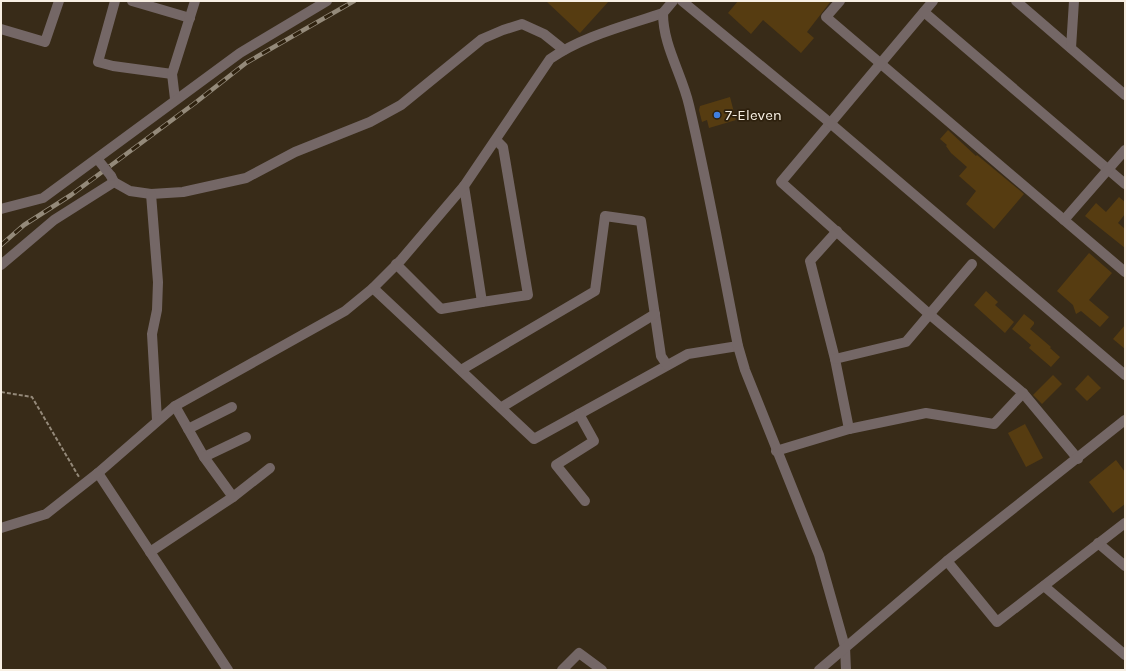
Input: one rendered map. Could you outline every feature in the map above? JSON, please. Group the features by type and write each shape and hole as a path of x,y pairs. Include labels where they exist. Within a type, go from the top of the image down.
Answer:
{"street":[{"path":"1,29 45,42 59,1"},
{"path":"115,1 98,62 113,66 172,74"},
{"path":"132,1 190,18"},
{"path":"175,99 172,74 195,1"},
{"path":"1,209 43,198 98,159 175,99 240,53 327,1"},
{"path":"1,528 46,514 98,473 157,420 176,406 345,311 374,288 464,186 550,59 564,50 604,33 663,13 673,1"},
{"path":"682,1 830,124 1125,375"},
{"path":"840,1 826,17 879,64 1125,272"},
{"path":"934,1 879,64 781,182 930,314 1023,393 1078,458"},
{"path":"1016,1 1125,95"},
{"path":"1071,48 1074,1"},
{"path":"924,12 1125,184"},
{"path":"663,13 663,24 666,40 689,103 738,346 745,370 776,451 819,555 845,647 846,670"},
{"path":"98,159 113,179 130,191 151,194 183,192 246,178 295,152 370,122 401,105 482,39 502,30 522,24 544,34 564,50"},
{"path":"396,264 441,309 528,295 503,147 496,140"},
{"path":"1064,220 1125,150"},
{"path":"1,265 54,220 113,179"},
{"path":"464,186 482,302"},
{"path":"151,194 158,282 157,310 152,334 157,420"},
{"path":"461,370 595,291 605,216 641,221 661,356 667,365"},
{"path":"837,231 810,261 835,359 849,429"},
{"path":"835,359 906,342 972,264"},
{"path":"374,288 502,407 534,439 688,354 738,346"},
{"path":"502,407 655,314"},
{"path":"776,451 849,429 926,413 994,424 1023,393"},
{"path":"176,406 204,457 233,497"},
{"path":"188,429 232,407"},
{"path":"579,414 594,441 556,465 585,500"},
{"path":"819,670 947,561 1125,420"},
{"path":"204,457 246,437"},
{"path":"150,552 233,497 270,468"},
{"path":"98,473 228,670"},
{"path":"947,561 996,622 1125,523"},
{"path":"1098,543 1125,566"},
{"path":"1044,586 1125,655"},
{"path":"562,670 579,653 602,670"}],"path":[{"path":"1,392 32,397 84,484"}],"building":[{"path":"546,1 609,1 580,33"},
{"path":"738,1 831,1 807,32 814,38 801,53 763,20 751,34 728,13"},
{"name":"7-Eleven","path":"730,97 736,120 709,128 707,120 702,122 699,110 700,106"},
{"path":"948,130 976,156 977,155 1024,194 994,229 966,204 976,191 959,176 967,167 951,153 946,146 947,145 940,139"},
{"path":"1119,197 1125,202 1125,214 1118,223 1125,229 1125,248 1085,216 1096,203 1106,212"},
{"path":"1089,253 1112,273 1089,300 1109,317 1100,327 1081,311 1076,314 1073,305 1057,291"},
{"path":"986,291 998,302 995,305 1014,322 1005,333 974,305"},
{"path":"1024,314 1034,322 1030,329 1060,357 1051,367 1029,348 1031,345 1012,329"},
{"path":"1125,325 1125,349 1113,339"},
{"path":"1053,375 1062,384 1042,404 1033,395"},
{"path":"1088,375 1101,388 1087,401 1075,389"},
{"path":"1025,424 1043,458 1026,467 1008,433"},
{"path":"1116,460 1125,472 1125,504 1113,513 1089,482"}],"railway":[{"path":"1,245 24,225 71,195 195,103 246,63 354,1"}],"place":[{"name":"7-Eleven","path":"717,115"}]}
